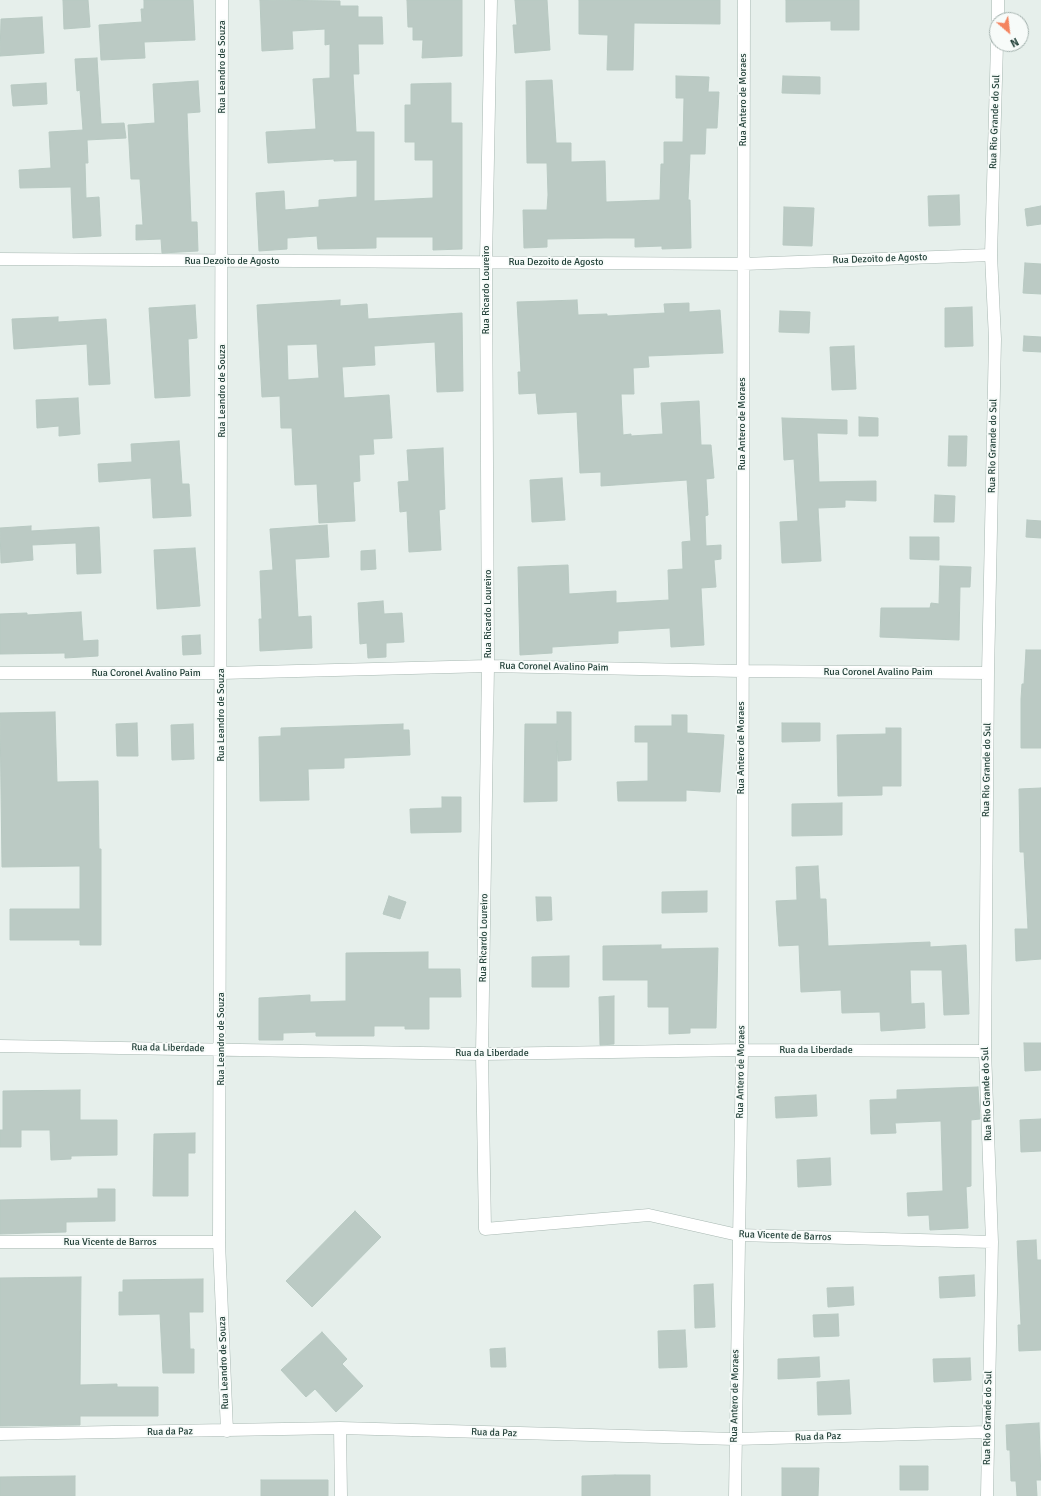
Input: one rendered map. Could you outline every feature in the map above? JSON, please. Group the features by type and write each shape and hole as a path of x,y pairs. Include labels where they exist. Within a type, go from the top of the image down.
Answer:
{"street":[{"name":"Rua Leandro de Souza","path":"222,0 223,261 221,1049 219,1242 227,1431"},
{"name":"Rua Ricardo Loureiro","path":"485,1229 482,1054 488,666 486,262 491,0"},
{"name":"Rua Antero de Moraes","path":"735,1496 742,1050 741,671 744,0"},
{"path":"998,0 998,12"},
{"name":"Rua Rio Grande do Sul","path":"987,1496 987,1432 992,1242 985,1051 988,673 995,339 991,255 997,52"},
{"name":"Rua Dezoito de Agosto","path":"0,259 742,264 991,255"},
{"name":"Rua Coronel Avalino Paim","path":"0,673 221,673 488,666 741,671 988,673"},
{"name":"Rua da Liberdade","path":"0,1046 482,1054 742,1050 985,1051"},
{"name":"Rua Vicente de Barros","path":"485,1229 649,1215 738,1235 992,1242"},
{"name":"Rua Vicente de Barros","path":"0,1242 219,1242"},
{"path":"340,1428 341,1496"},
{"name":"Rua da Paz","path":"0,1434 340,1428 735,1439 987,1432"}],"building":[{"path":"63,0 88,0 90,27 64,29"},
{"path":"144,0 193,0 195,40 144,42 145,58 101,60 99,25 142,22 141,9 144,9"},
{"path":"260,0 340,1 340,6 358,6 358,17 382,17 383,44 358,44 359,74 353,74 356,132 374,132 374,201 433,198 433,160 415,160 415,142 405,142 405,105 411,105 411,84 451,83 451,123 462,123 462,249 433,250 433,237 376,237 376,248 318,249 317,236 287,238 287,249 259,251 256,193 284,191 285,210 319,207 319,200 357,197 357,160 334,161 334,159 268,163 266,132 316,129 313,79 330,78 330,44 325,45 325,29 292,31 293,49 262,51"},
{"path":"407,0 462,0 462,56 422,58 423,40 413,40 413,27 408,27"},
{"path":"515,0 547,0 550,50 515,53 513,25 517,25"},
{"path":"579,0 720,0 720,24 634,23 633,70 607,70 608,35 579,34"},
{"path":"786,0 859,0 859,30 831,30 831,21 786,22"},
{"path":"42,17 44,53 0,56 1,19"},
{"path":"97,58 101,124 124,123 126,138 87,140 88,163 85,163 86,198 99,197 101,236 73,238 71,187 20,188 19,170 51,168 49,132 83,130 80,90 77,91 75,59"},
{"path":"676,76 709,77 708,92 719,92 717,128 706,128 705,154 690,154 688,200 690,200 691,248 662,249 662,246 635,247 635,238 605,238 547,239 547,247 524,248 523,210 547,210 548,195 547,163 527,163 526,81 552,80 556,143 571,143 571,162 605,161 606,202 660,200 661,164 664,164 664,142 683,142 684,98 676,98"},
{"path":"783,76 820,77 820,94 782,93"},
{"path":"198,81 200,112 187,113 191,222 197,222 198,251 162,253 161,239 136,240 136,225 143,225 140,179 131,179 128,125 155,123 153,84"},
{"path":"46,83 47,104 13,106 11,85"},
{"path":"959,195 960,225 929,226 928,196"},
{"path":"1041,206 1041,224 1027,226 1025,209"},
{"path":"784,207 814,208 812,246 783,245"},
{"path":"1025,263 1041,264 1041,294 1023,293"},
{"path":"340,300 340,306 367,304 368,319 462,313 463,391 437,392 435,342 374,346 375,365 342,367 344,398 389,395 392,438 373,439 374,454 359,455 360,481 353,482 355,521 319,523 317,484 295,485 292,428 281,428 280,396 262,397 257,305","holes":["317,344 319,378 288,380 287,345"]},
{"path":"577,300 578,315 607,314 607,316 665,313 664,304 689,303 689,312 720,310 723,353 648,356 649,367 633,368 634,394 621,394 623,435 631,434 631,436 663,434 661,403 699,401 701,445 711,445 714,478 706,479 708,515 705,516 706,546 721,545 721,559 714,560 716,587 701,588 704,645 671,647 670,628 618,631 618,643 552,647 552,653 520,655 518,567 568,565 569,594 616,591 616,603 669,600 668,570 683,569 682,542 691,541 687,480 601,486 601,472 580,473 577,412 538,414 536,393 519,394 518,372 521,372 517,302"},
{"path":"195,305 197,338 188,339 190,396 155,398 149,308"},
{"path":"972,307 973,346 945,347 945,308"},
{"path":"780,311 810,312 809,333 779,332"},
{"path":"58,317 58,322 106,319 110,384 89,385 87,344 14,349 12,319"},
{"path":"1024,336 1041,337 1041,352 1023,351"},
{"path":"854,346 856,389 832,390 830,347"},
{"path":"78,398 80,434 59,436 59,426 37,428 36,400"},
{"path":"859,417 878,418 878,436 859,436"},
{"path":"782,418 847,420 847,434 817,433 819,482 876,481 876,501 845,500 845,507 818,508 821,561 782,563 780,522 798,521 794,459 784,460"},
{"path":"949,436 967,436 966,466 948,466"},
{"path":"179,441 182,484 189,484 191,516 153,518 151,478 99,482 98,464 132,462 131,444"},
{"path":"443,448 445,509 439,510 441,550 409,552 407,511 400,512 398,482 409,481 407,450"},
{"path":"562,478 565,520 532,522 530,480"},
{"path":"935,495 955,496 954,522 934,522"},
{"path":"1027,520 1041,521 1041,538 1026,537"},
{"path":"327,525 329,557 295,559 298,617 311,616 312,648 260,651 259,619 262,619 260,571 273,570 270,529"},
{"path":"31,526 31,531 99,527 101,573 77,574 76,543 32,545 33,560 1,563 0,528"},
{"path":"910,537 939,537 939,560 910,559"},
{"path":"195,548 200,606 157,609 154,550"},
{"path":"375,550 376,569 361,570 361,551"},
{"path":"940,566 971,567 970,587 960,587 959,640 880,637 881,608 930,608 931,603 939,604"},
{"path":"383,601 384,614 402,613 404,642 386,643 386,657 368,658 367,643 360,644 358,603"},
{"path":"81,612 83,641 98,640 98,656 65,658 65,653 0,654 0,614 27,613 27,615"},
{"path":"200,635 201,654 183,655 182,636"},
{"path":"1026,650 1041,650 1041,748 1021,748 1021,699 1022,684 1024,684"},
{"path":"55,712 57,782 98,781 99,849 101,849 101,945 80,945 80,940 10,940 10,909 80,909 80,866 2,867 0,713"},
{"path":"557,712 571,712 571,760 558,761 557,741 557,801 524,802 525,724 557,724"},
{"path":"672,715 687,715 687,733 724,735 720,792 686,790 686,801 618,801 617,782 648,781 648,742 635,742 635,726 672,726"},
{"path":"137,723 138,756 117,756 116,724"},
{"path":"782,723 820,723 820,741 782,742"},
{"path":"193,724 194,759 172,760 171,725"},
{"path":"403,724 403,730 409,730 410,755 344,758 344,768 308,769 309,800 260,801 259,737 281,736 281,728"},
{"path":"886,728 901,728 901,786 882,786 882,795 838,796 837,735 886,734"},
{"path":"1041,788 1041,959 1016,961 1015,929 1028,929 1024,852 1020,852 1019,789"},
{"path":"442,797 461,797 461,832 411,833 410,809 442,808"},
{"path":"842,803 842,835 792,836 792,804"},
{"path":"818,866 820,899 826,899 828,946 930,942 930,947 966,945 969,1014 944,1015 942,970 910,970 911,1004 924,1003 925,1028 881,1031 880,1012 842,1013 841,990 801,992 799,945 779,946 776,901 797,900 796,867"},
{"path":"707,891 707,912 662,913 662,892"},
{"path":"389,896 406,902 400,919 383,914"},
{"path":"536,897 551,897 552,920 537,921"},
{"path":"661,945 661,949 718,948 716,1028 690,1028 690,1033 669,1034 669,1007 648,1007 648,980 603,980 603,946"},
{"path":"428,952 428,969 460,969 461,997 429,997 429,1029 405,1029 405,1026 374,1026 374,1036 316,1036 316,1032 283,1033 283,1040 259,1040 259,998 310,995 310,1002 346,1001 346,953"},
{"path":"569,956 569,987 532,987 532,957"},
{"path":"614,996 614,1044 600,1045 599,997"},
{"path":"1024,1043 1041,1043 1041,1070 1025,1071"},
{"path":"978,1087 980,1119 971,1120 971,1186 966,1187 968,1228 930,1230 929,1215 908,1216 907,1193 943,1191 941,1121 895,1123 896,1133 871,1134 870,1100 897,1099 897,1090"},
{"path":"80,1090 80,1120 117,1120 117,1155 71,1156 71,1159 51,1160 50,1130 21,1130 21,1147 0,1147 0,1130 3,1130 3,1091"},
{"path":"816,1095 817,1116 776,1118 775,1097"},
{"path":"1041,1119 1041,1151 1021,1152 1020,1120"},
{"path":"195,1133 195,1153 188,1153 188,1196 153,1196 154,1134"},
{"path":"830,1158 831,1185 798,1187 797,1160"},
{"path":"98,1189 115,1189 115,1221 66,1222 66,1232 0,1234 0,1200 98,1198"},
{"path":"355,1211 381,1237 312,1307 286,1281"},
{"path":"1036,1240 1037,1260 1041,1260 1041,1350 1019,1351 1018,1325 1021,1325 1017,1241"},
{"path":"974,1275 975,1296 940,1298 939,1277"},
{"path":"81,1277 80,1385 117,1384 117,1387 158,1387 158,1416 80,1416 80,1425 0,1426 0,1278"},
{"path":"203,1279 203,1312 189,1312 190,1349 194,1349 194,1373 163,1373 160,1314 119,1315 119,1292 123,1292 123,1280"},
{"path":"713,1284 715,1327 695,1328 694,1285"},
{"path":"853,1287 854,1305 828,1307 827,1288"},
{"path":"838,1314 839,1336 814,1337 813,1315"},
{"path":"685,1330 687,1367 659,1368 658,1331"},
{"path":"322,1332 347,1359 342,1364 363,1386 336,1412 315,1389 306,1397 281,1370"},
{"path":"505,1348 506,1367 491,1367 490,1349"},
{"path":"819,1357 820,1377 778,1379 778,1359"},
{"path":"970,1358 971,1380 934,1382 933,1359"},
{"path":"849,1380 851,1414 818,1415 817,1382"},
{"path":"1039,1423 1041,1480 1036,1480 1037,1496 1017,1496 1016,1481 1011,1481 1010,1450 1007,1450 1006,1425"},
{"path":"900,1466 928,1466 928,1490 900,1490"},
{"path":"782,1468 819,1468 818,1496 782,1496"},
{"path":"650,1475 650,1496 582,1496 582,1476"},
{"path":"75,1476 75,1496 0,1496 0,1477"},
{"path":"261,1480 328,1480 328,1496 261,1496"}]}
